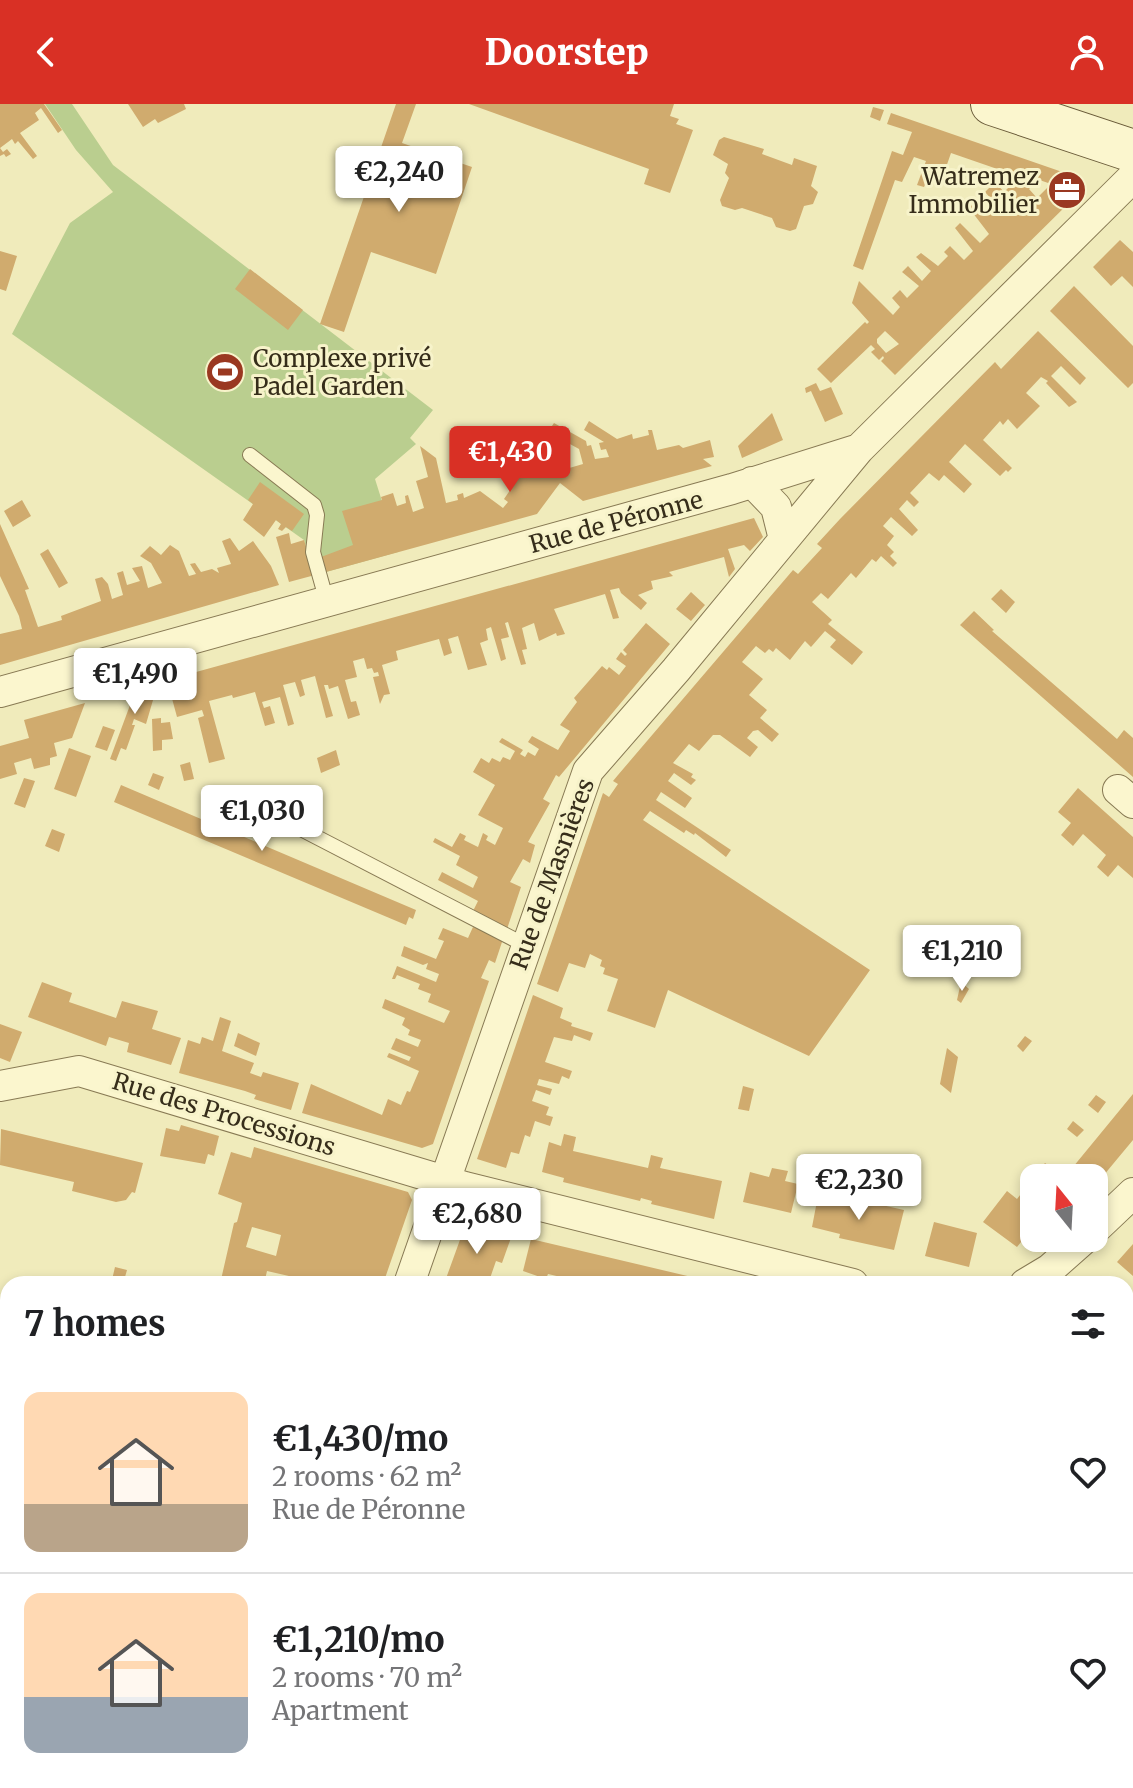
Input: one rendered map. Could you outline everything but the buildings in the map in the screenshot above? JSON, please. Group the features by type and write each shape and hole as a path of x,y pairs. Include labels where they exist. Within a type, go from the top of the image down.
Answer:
{"main road":[{"path":"992,104 1133,151"}],"street":[{"name":"Rue de Péronne","path":"0,692 752,482 859,449 1133,177"},
{"name":"Rue de Masnières","path":"412,1276 588,771 859,449"},
{"path":"752,482 776,507 784,539"},
{"name":"Rue des Processions","path":"0,1086 79,1071 445,1180 822,1276"},
{"path":"1108,1217 1133,1193"},
{"path":"1038,1276 1069,1252"}],"lane":[{"path":"250,455 314,505 317,515 313,552 327,602"},
{"path":"272,814 525,945"}],"green space":[{"name":"Complexe privé Padel Garden","path":"45,104 72,104 113,165 433,410 410,438 416,444 375,479 398,552 315,575 304,540 12,334 70,223 113,192 76,150"}],"place":[{"name":"Watremez Immobilier","path":"1067,190"},
{"name":"Complexe privé Padel Garden","path":"225,372"}]}
